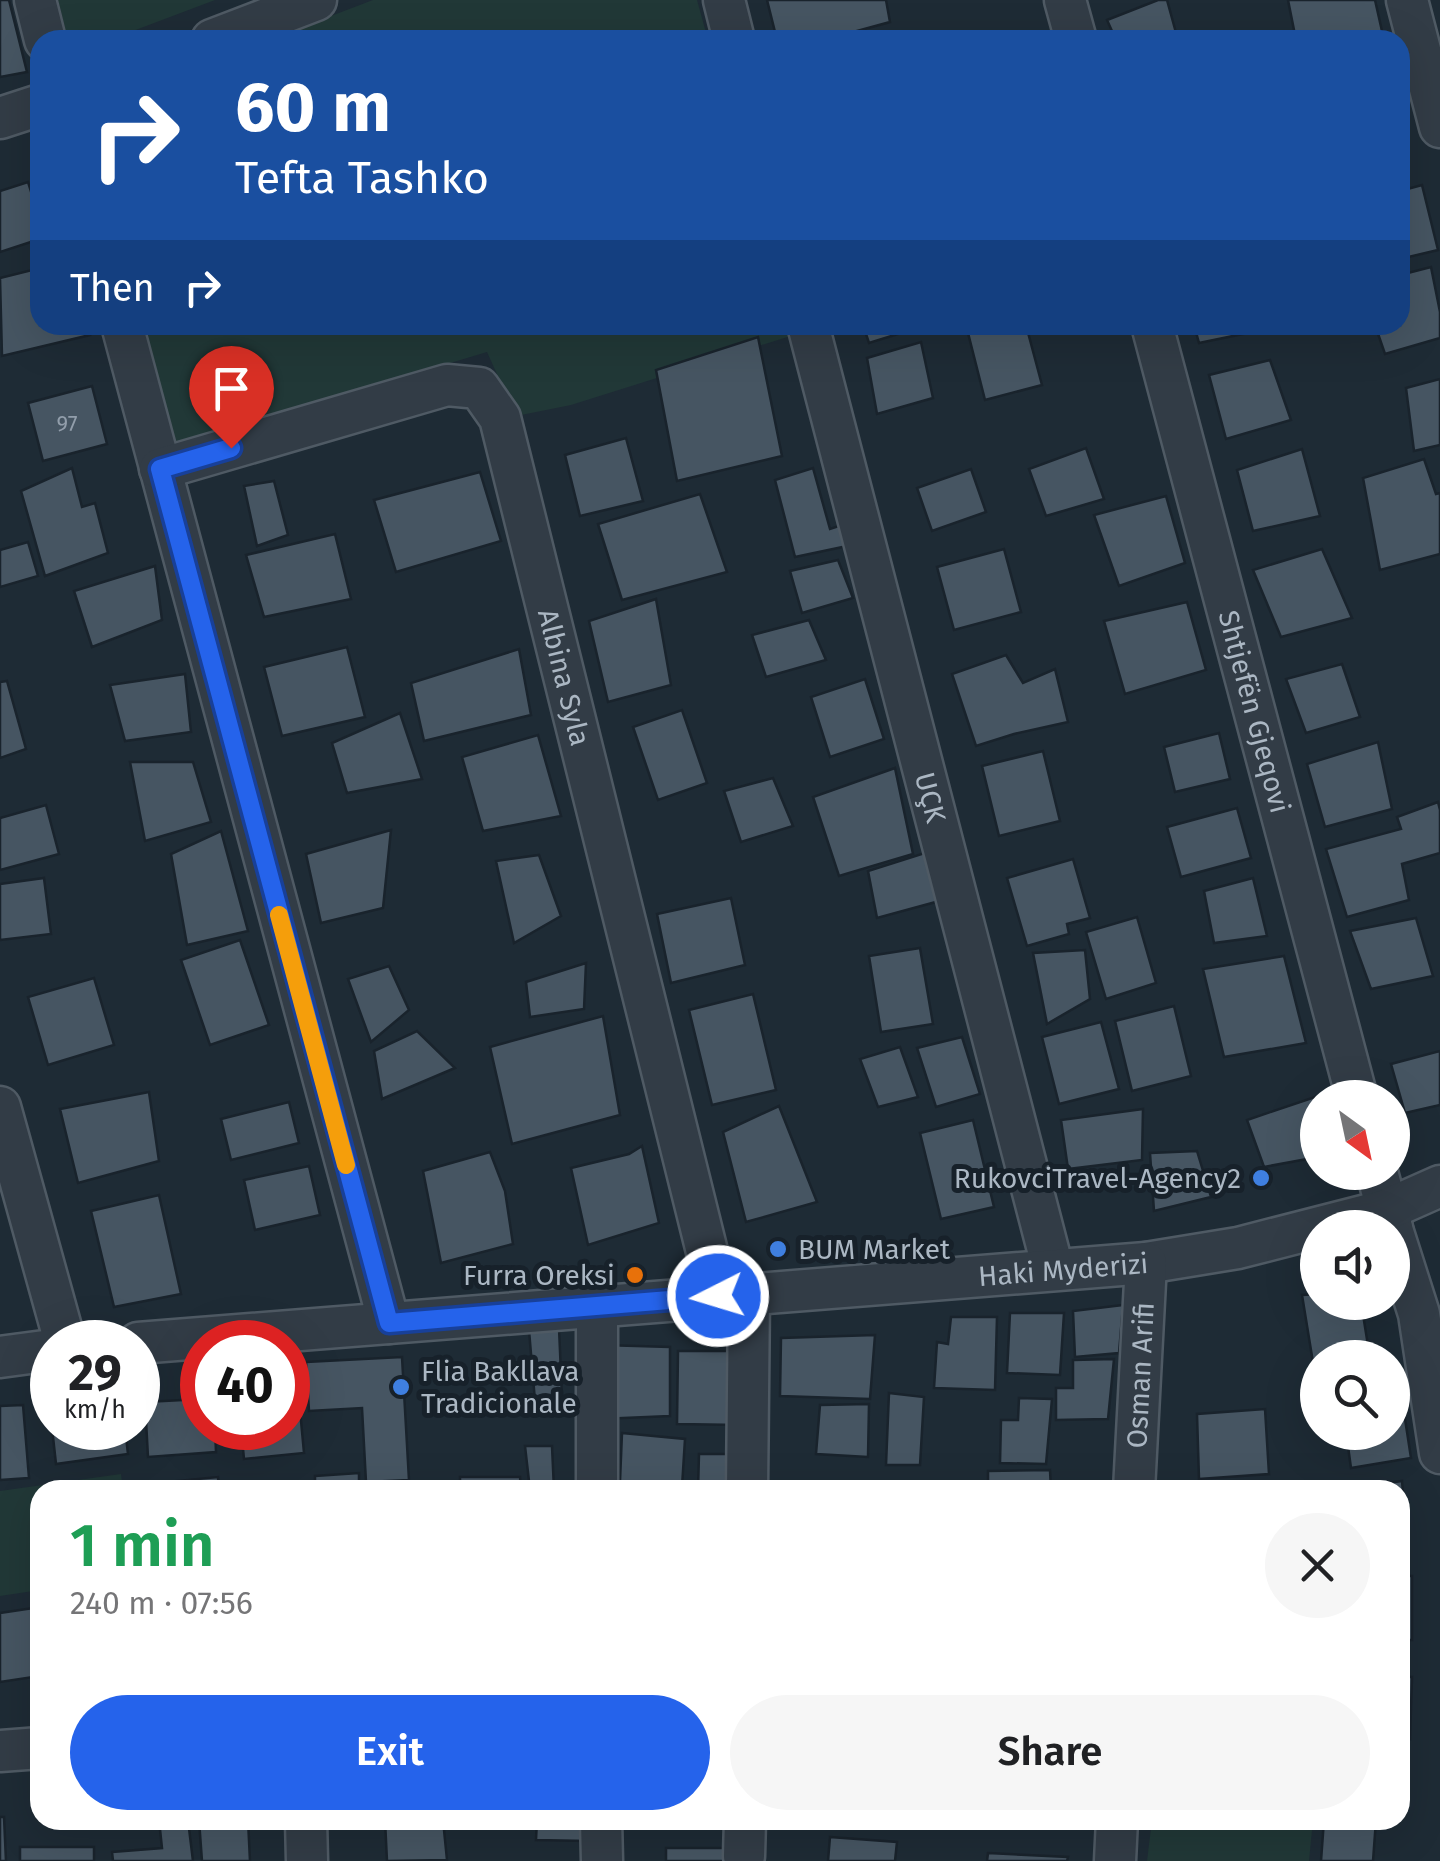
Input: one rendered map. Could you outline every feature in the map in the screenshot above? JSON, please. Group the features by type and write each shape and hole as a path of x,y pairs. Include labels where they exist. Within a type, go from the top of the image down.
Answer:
{"street":[{"path":"34,0 42,30"},
{"path":"238,30 316,0"},
{"path":"724,0 732,30"},
{"path":"1066,0 1074,30"},
{"path":"1407,0 1440,126"},
{"path":"0,118 30,108"},
{"path":"125,335 389,1323"},
{"name":"UÇK","path":"811,335 1053,1269"},
{"name":"Shtjefën Gjeqovi","path":"1155,335 1352,1080"},
{"name":"Albina Syla","path":"160,469 446,384 480,388 500,418 733,1295 746,1480"},
{"path":"0,1107 59,1320"},
{"name":"Haki Myderizi","path":"1387,1210 1440,1186"},
{"name":"Haki Myderizi","path":"160,1341 1146,1263 1238,1248 1300,1232"},
{"name":"Osman Arifi","path":"1135,1480 1146,1263"},
{"path":"1410,1285 1419,1314 1440,1453"},
{"path":"597,1307 597,1480"},
{"path":"0,1357 30,1353"},
{"path":"0,1751 30,1749"},
{"path":"306,1830 307,1861"},
{"path":"601,1830 602,1861"},
{"path":"1116,1861 1118,1830"}],"green space":[{"path":"58,0 215,0 136,30 66,30"},
{"path":"373,0 697,0 705,30 294,30"},
{"path":"143,335 794,335 571,405 516,416 487,352 173,446"},
{"path":"121,1474 122,1480 78,1480"},
{"path":"30,1487 30,1592 0,1596 0,1491"},
{"path":"1151,1830 1312,1830 1309,1861 1147,1861"}],"building":[{"path":"0,0 9,0 27,72 0,77"},
{"path":"767,0 886,0 890,22 861,30 774,30"},
{"path":"1167,0 1175,30 1112,30 1107,20"},
{"path":"1288,0 1375,0 1382,30 1294,30"},
{"path":"28,182 30,188 30,242 0,252 0,191"},
{"path":"1422,185 1438,250 1410,257 1410,188"},
{"path":"1431,267 1440,312 1440,338 1385,354 1378,335 1410,335 1410,272"},
{"path":"30,270 30,335 90,335 2,356 0,278"},
{"path":"866,335 895,335 869,343"},
{"path":"969,335 1029,335 1042,385 985,400"},
{"path":"1197,335 1238,335 1199,343"},
{"path":"758,337 782,456 677,481 656,370"},
{"path":"921,342 933,398 877,414 867,358"},
{"path":"1270,360 1291,420 1226,439 1209,375"},
{"path":"1440,379 1440,445 1414,451 1406,388"},
{"path":"92,386 107,444 43,461 28,403"},
{"path":"626,438 643,501 580,516 565,455"},
{"path":"1086,448 1104,499 1046,516 1029,469"},
{"path":"1302,449 1320,516 1253,531 1237,470"},
{"path":"1424,459 1436,494 1440,493 1440,554 1380,570 1363,478"},
{"path":"72,468 82,507 95,503 108,553 45,576 21,491"},
{"path":"813,468 830,529 845,524 852,545 795,557 775,480"},
{"path":"971,469 986,512 932,531 917,488"},
{"path":"480,472 501,541 396,572 374,500"},
{"path":"274,481 288,535 257,546 244,486"},
{"path":"700,494 727,572 622,600 598,524"},
{"path":"1166,496 1185,563 1119,586 1094,515"},
{"path":"335,534 351,599 264,617 246,555"},
{"path":"28,542 38,576 0,587 0,550"},
{"path":"1004,549 1021,612 954,630 937,567"},
{"path":"1322,549 1352,618 1281,637 1253,570"},
{"path":"838,560 853,598 802,613 790,571"},
{"path":"155,566 162,620 92,647 74,591"},
{"path":"656,599 671,685 608,702 589,621"},
{"path":"1187,602 1206,670 1125,694 1104,621"},
{"path":"809,620 826,660 766,677 752,635"},
{"path":"347,647 365,717 282,736 264,667"},
{"path":"519,649 531,715 424,741 411,683"},
{"path":"1006,655 1023,683 1055,669 1068,722 976,746 952,674"},
{"path":"1342,664 1360,717 1306,733 1286,679"},
{"path":"185,674 191,732 125,741 110,685"},
{"path":"865,679 884,739 830,757 811,697"},
{"path":"7,681 26,749 0,758 0,682"},
{"path":"682,710 707,783 658,800 633,727"},
{"path":"400,713 422,779 347,793 332,743"},
{"path":"1219,733 1230,779 1175,792 1164,747"},
{"path":"538,735 561,816 483,831 462,757"},
{"path":"1378,742 1392,809 1325,827 1307,764"},
{"path":"1043,751 1060,821 999,836 982,766"},
{"path":"130,762 193,762 211,822 145,841"},
{"path":"895,768 913,854 839,876 813,797"},
{"path":"773,778 793,826 741,842 724,791"},
{"path":"1438,802 1440,853 1402,864 1409,900 1347,917 1326,849 1401,829 1397,817"},
{"path":"46,805 59,854 0,870 0,818"},
{"path":"1237,808 1251,858 1181,877 1167,827"},
{"path":"391,830 383,908 321,923 306,854"},
{"path":"221,831 248,931 187,945 171,854"},
{"path":"931,851 943,900 877,918 868,871"},
{"path":"539,855 561,916 514,943 496,861"},
{"path":"1073,859 1090,918 1067,924 1069,934 1027,946 1007,878"},
{"path":"44,878 51,934 0,940 0,884"},
{"path":"1253,878 1267,936 1214,943 1204,891"},
{"path":"731,898 745,965 671,983 657,914"},
{"path":"1137,917 1156,983 1106,999 1086,932"},
{"path":"1416,918 1433,976 1371,989 1350,931"},
{"path":"240,940 269,1025 210,1045 181,960"},
{"path":"920,948 933,1024 881,1032 869,956"},
{"path":"1085,950 1090,999 1047,1024 1033,953"},
{"path":"1284,956 1306,1043 1224,1057 1203,969"},
{"path":"586,963 584,1009 530,1017 526,982"},
{"path":"389,966 409,1010 371,1042 348,979"},
{"path":"94,978 114,1045 48,1065 28,997"},
{"path":"753,994 776,1090 712,1105 689,1010"},
{"path":"1174,1006 1191,1076 1132,1091 1115,1021"},
{"path":"603,1016 620,1115 512,1144 490,1047"},
{"path":"1101,1022 1119,1089 1059,1104 1042,1037"},
{"path":"417,1031 455,1068 382,1099 374,1051"},
{"path":"962,1037 980,1094 936,1107 917,1048"},
{"path":"900,1047 918,1097 878,1107 860,1059"},
{"path":"1440,1051 1440,1105 1410,1112 1410,1080 1396,1080 1391,1064"},
{"path":"149,1092 159,1161 78,1183 60,1109"},
{"path":"289,1102 299,1143 231,1160 221,1119"},
{"path":"1300,1102 1300,1160 1264,1167 1247,1120"},
{"path":"779,1106 817,1202 746,1222 723,1132"},
{"path":"1143,1109 1142,1160 1068,1169 1061,1120"},
{"path":"973,1120 994,1207 941,1219 920,1133"},
{"path":"642,1146 659,1223 588,1245 571,1168 629,1154"},
{"path":"1197,1151 1211,1197 1154,1211 1150,1153"},
{"path":"490,1152 505,1191 513,1244 441,1263 423,1171"},
{"path":"309,1166 320,1215 255,1230 244,1180"},
{"path":"159,1195 181,1294 114,1307 91,1211"},
{"path":"1123,1305 1119,1353 1075,1357 1073,1311"},
{"path":"1010,1313 1064,1313 1060,1375 1007,1373"},
{"path":"951,1317 997,1317 995,1390 934,1388 937,1342 948,1344"},
{"path":"1306,1320 1364,1320 1367,1340 1309,1340"},
{"path":"559,1328 562,1397 535,1401 529,1330"},
{"path":"875,1335 870,1399 780,1396 781,1338"},
{"path":"602,1345 670,1347 670,1416 600,1419"},
{"path":"678,1351 742,1351 739,1425 677,1424"},
{"path":"402,1357 409,1480 366,1480 362,1408 310,1411 310,1362"},
{"path":"1114,1359 1108,1419 1056,1420 1056,1388 1073,1388 1073,1360"},
{"path":"889,1393 924,1397 920,1465 886,1465"},
{"path":"1019,1398 1052,1399 1046,1464 1000,1463 1001,1420 1018,1420"},
{"path":"180,1400 180,1450 216,1452 148,1457 148,1450 160,1450 160,1401"},
{"path":"869,1404 868,1457 816,1454 820,1405"},
{"path":"23,1405 29,1478 0,1480 0,1406"},
{"path":"1265,1409 1269,1474 1199,1479 1197,1414"},
{"path":"622,1433 685,1439 682,1480 620,1480"},
{"path":"525,1446 552,1446 554,1480 529,1480"},
{"path":"54,1450 128,1450 128,1454 56,1464"},
{"path":"243,1450 304,1450 304,1453 244,1459"},
{"path":"1348,1450 1410,1450 1411,1458 1351,1468"},
{"path":"699,1454 745,1454 744,1480 698,1480"},
{"path":"1050,1470 1050,1480 988,1480 988,1471"},
{"path":"359,1473 359,1480 315,1480 315,1476"},
{"path":"520,1477 520,1480 460,1480"},
{"path":"1410,1576 1412,1576 1410,1640"},
{"path":"30,1608 30,1678 0,1682 0,1613"},
{"path":"0,1817 4,1817 6,1861 0,1861"},
{"path":"160,1830 189,1830 193,1861 113,1861 112,1852 162,1848"},
{"path":"200,1830 248,1830 250,1861 202,1861"},
{"path":"385,1830 444,1830 447,1860 387,1861"},
{"path":"536,1830 587,1830 588,1841 536,1840"},
{"path":"1323,1830 1375,1830 1373,1861 1321,1861"},
{"path":"830,1837 897,1842 895,1861 828,1861"},
{"path":"20,1847 94,1847 94,1861 20,1861"},
{"path":"666,1848 734,1848 734,1861 666,1861"},
{"path":"988,1853 1068,1857 1067,1861 987,1861"}],"slow traffic":[{"path":"279,915 346,1165"}],"place":[{"name":"RukovciTravel-Agency2","path":"1261,1178"},
{"name":"BUM Market","path":"778,1249"},
{"name":"Furra Oreksi","path":"635,1275"},
{"name":"Flia Bakllava Tradicionale","path":"401,1387"}],"route":[{"path":"231,448 160,469 389,1323 718,1296"}]}
